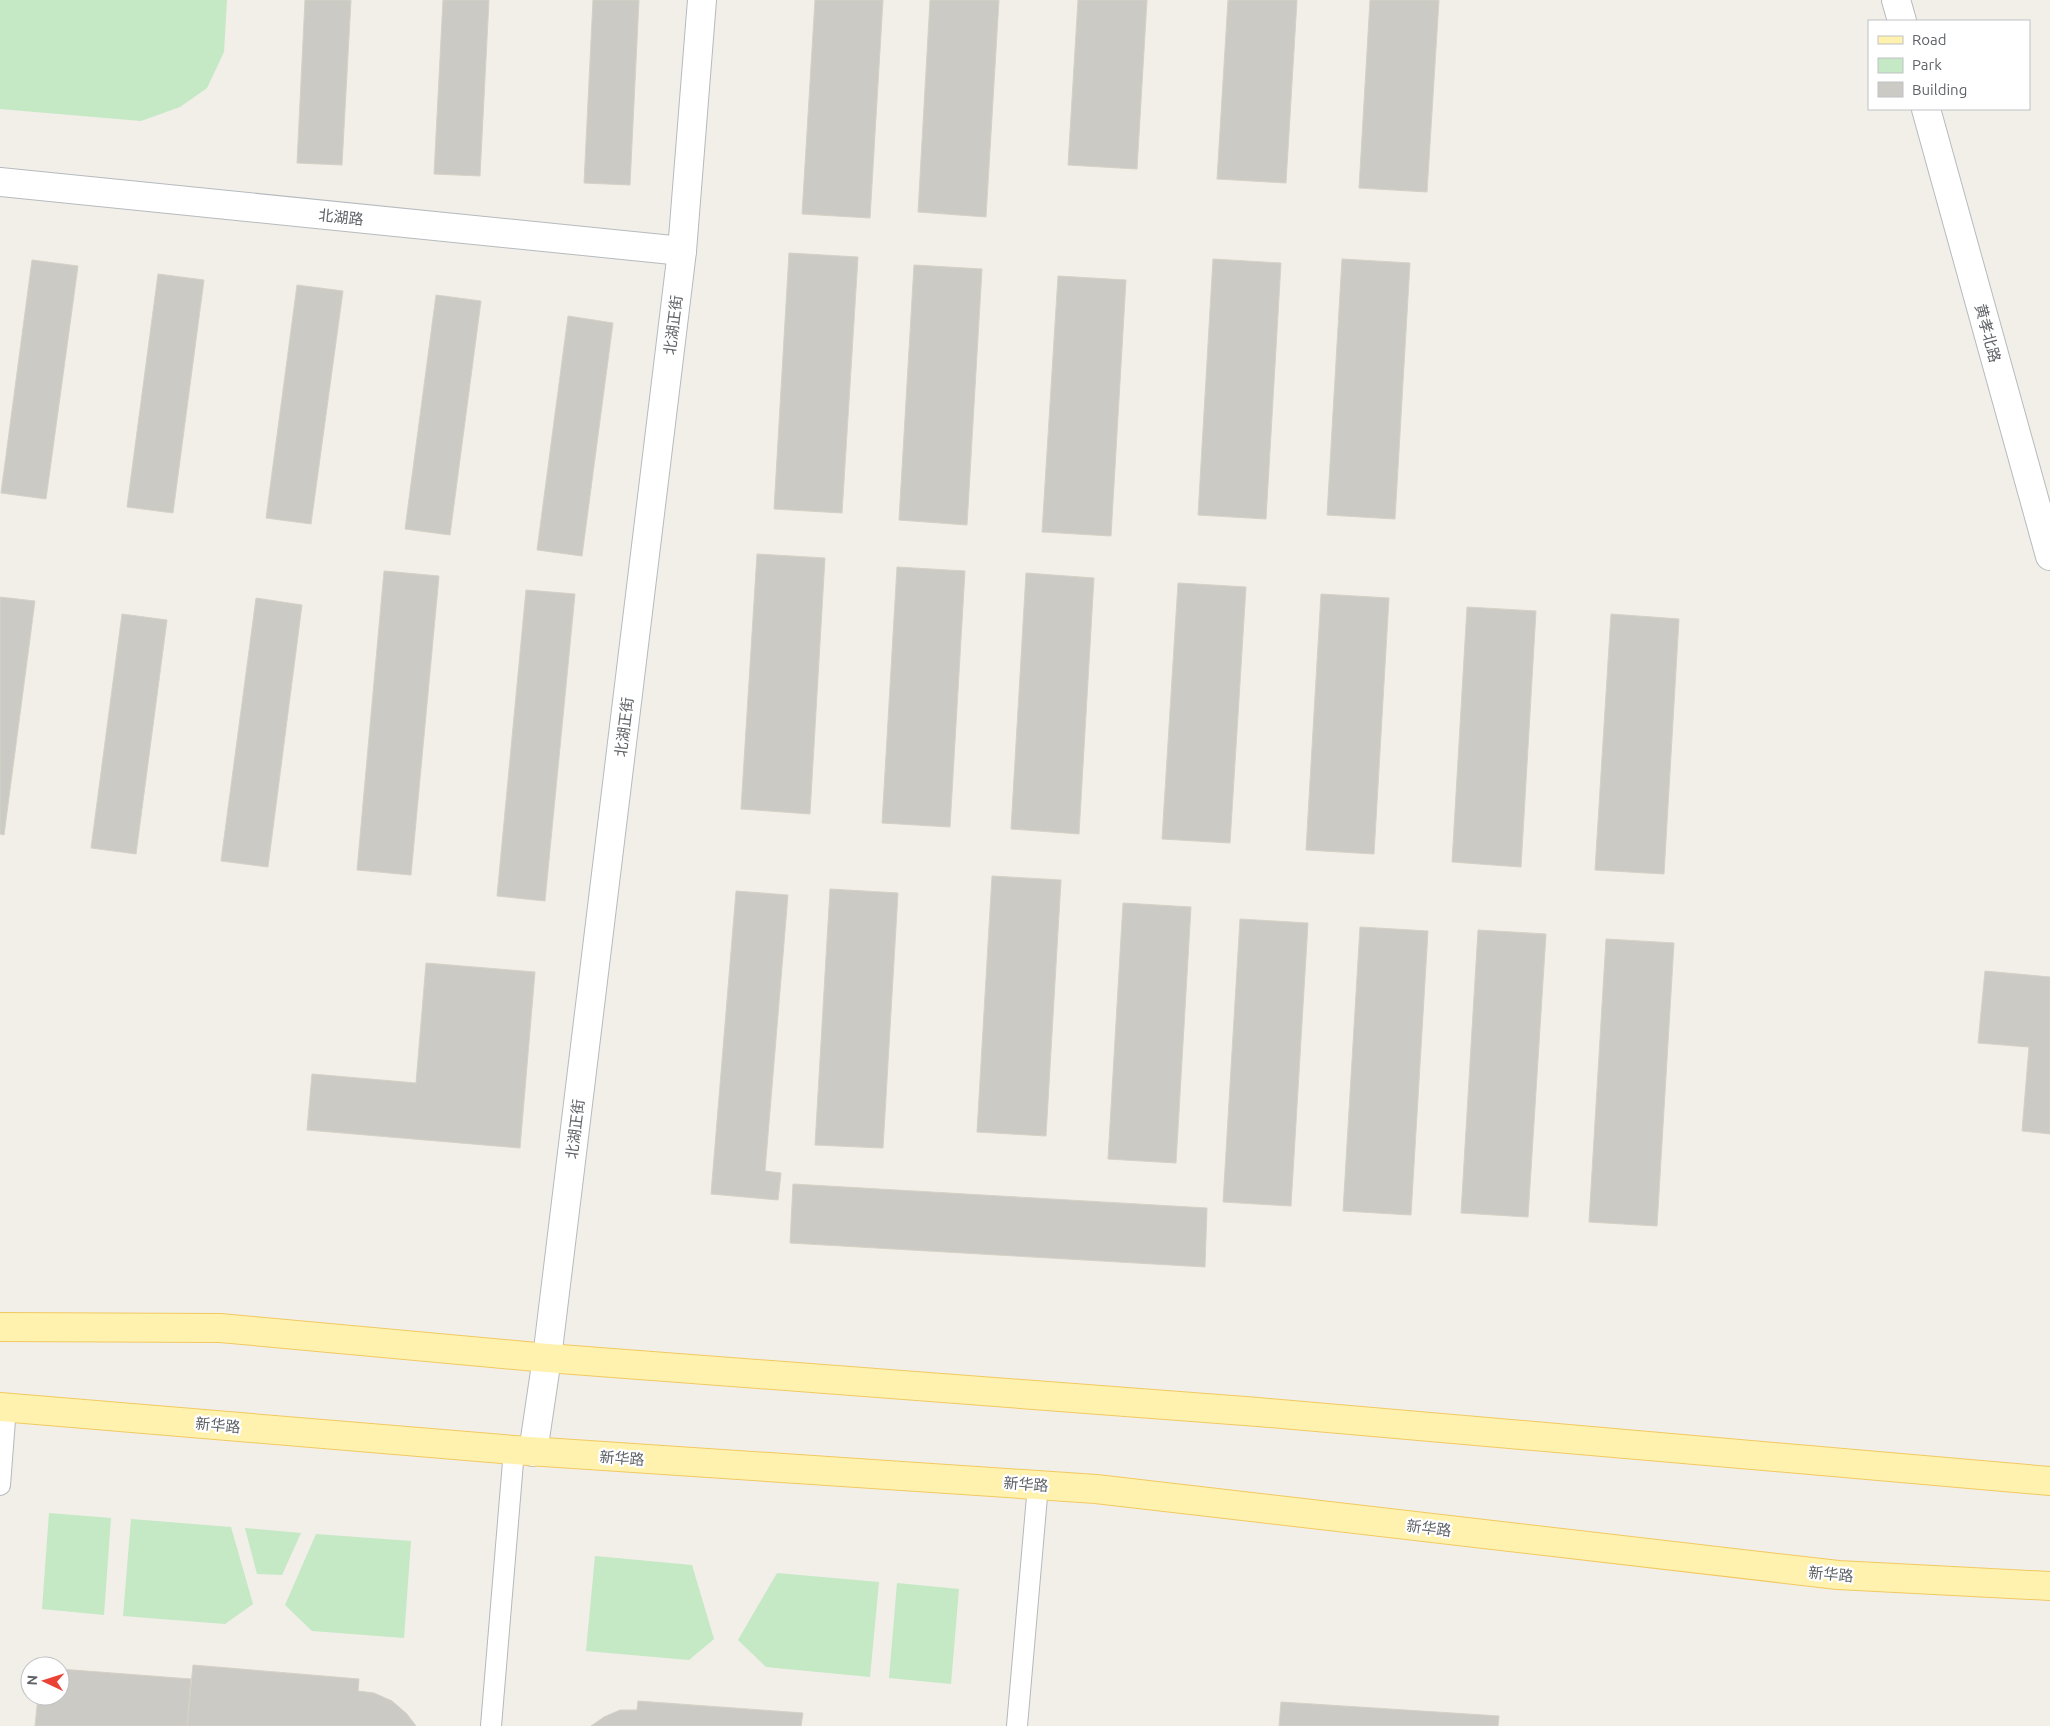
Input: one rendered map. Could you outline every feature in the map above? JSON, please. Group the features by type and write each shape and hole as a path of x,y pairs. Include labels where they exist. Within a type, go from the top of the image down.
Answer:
{"main road":[{"path":"0,1327 220,1328 547,1358 1258,1412 2050,1481"},
{"name":"新华路","path":"3,1407 524,1451 1096,1489 1838,1575 2050,1586"}],"street":[{"name":"北湖正街","path":"524,1451 547,1358 682,251 702,0"},
{"path":"1896,0 1902,20"},
{"name":"黄孝北路","path":"1926,110 2050,556"},
{"name":"北湖路","path":"0,182 682,251"}],"lane":[{"path":"0,1485 3,1407"},
{"path":"491,1726 524,1451"},
{"path":"1017,1726 1038,1485"}],"green space":[{"path":"0,0 227,0 224,52 207,88 180,107 141,121 0,109"},
{"path":"49,1513 111,1518 104,1615 42,1609"},
{"path":"131,1519 231,1527 253,1604 225,1624 123,1616"},
{"path":"245,1528 301,1533 282,1575 257,1574"},
{"path":"316,1534 411,1541 404,1638 312,1631 285,1605"},
{"path":"595,1556 692,1565 714,1639 689,1660 586,1651"},
{"path":"777,1573 879,1582 870,1677 766,1667 738,1640"},
{"path":"897,1583 959,1589 951,1684 889,1678"}],"building":[{"path":"305,0 351,0 342,165 297,163"},
{"path":"443,0 489,0 480,176 434,174"},
{"path":"593,0 639,0 630,185 584,183"},
{"path":"815,0 883,0 870,218 802,214"},
{"path":"930,0 999,0 986,217 918,212"},
{"path":"1078,0 1147,0 1137,169 1068,165"},
{"path":"1228,0 1297,0 1286,183 1217,179"},
{"path":"1370,0 1439,0 1427,192 1359,188"},
{"path":"789,253 858,257 842,513 774,509"},
{"path":"1213,259 1281,263 1266,519 1198,515"},
{"path":"1342,259 1410,263 1395,519 1327,515"},
{"path":"32,260 78,266 46,499 1,493"},
{"path":"914,265 982,269 967,525 899,520"},
{"path":"158,274 204,280 173,513 127,507"},
{"path":"1058,276 1126,280 1111,536 1042,532"},
{"path":"297,285 343,291 311,524 266,518"},
{"path":"436,295 481,301 450,535 405,529"},
{"path":"568,316 613,323 582,556 537,550"},
{"path":"757,554 825,558 810,814 741,809"},
{"path":"897,567 965,571 950,827 882,823"},
{"path":"384,571 439,576 411,875 357,870"},
{"path":"1026,573 1094,578 1079,834 1011,829"},
{"path":"1178,583 1246,587 1230,843 1162,839"},
{"path":"526,590 575,594 545,901 497,896"},
{"path":"1321,594 1389,598 1374,854 1306,850"},
{"path":"0,597 35,601 4,835 0,834"},
{"path":"256,598 302,605 268,867 221,861"},
{"path":"1467,607 1536,611 1521,867 1452,862"},
{"path":"122,614 167,620 136,854 91,848"},
{"path":"1611,614 1679,619 1664,874 1595,870"},
{"path":"992,876 1061,880 1046,1136 977,1132"},
{"path":"830,889 898,893 883,1148 815,1145"},
{"path":"736,891 788,895 765,1171 781,1173 778,1200 711,1194"},
{"path":"1123,903 1191,907 1176,1163 1108,1159"},
{"path":"1240,919 1308,923 1291,1206 1223,1202"},
{"path":"1360,927 1428,931 1411,1215 1343,1211"},
{"path":"1478,930 1546,934 1528,1217 1461,1213"},
{"path":"1606,939 1674,943 1657,1226 1589,1222"},
{"path":"426,963 535,972 520,1148 307,1130 312,1074 416,1083"},
{"path":"1985,971 2050,977 2050,1134 2022,1131 2029,1047 1978,1043"},
{"path":"793,1184 1207,1208 1205,1267 790,1243"},
{"path":"193,1665 359,1679 358,1691 374,1693 392,1701 407,1714 416,1726 187,1726"},
{"path":"70,1670 191,1679 187,1726 35,1726 37,1706 70,1706"},
{"path":"638,1701 803,1713 801,1726 591,1726 604,1717 620,1710 637,1710"},
{"path":"1281,1702 1499,1716 1498,1726 1279,1726"}]}
